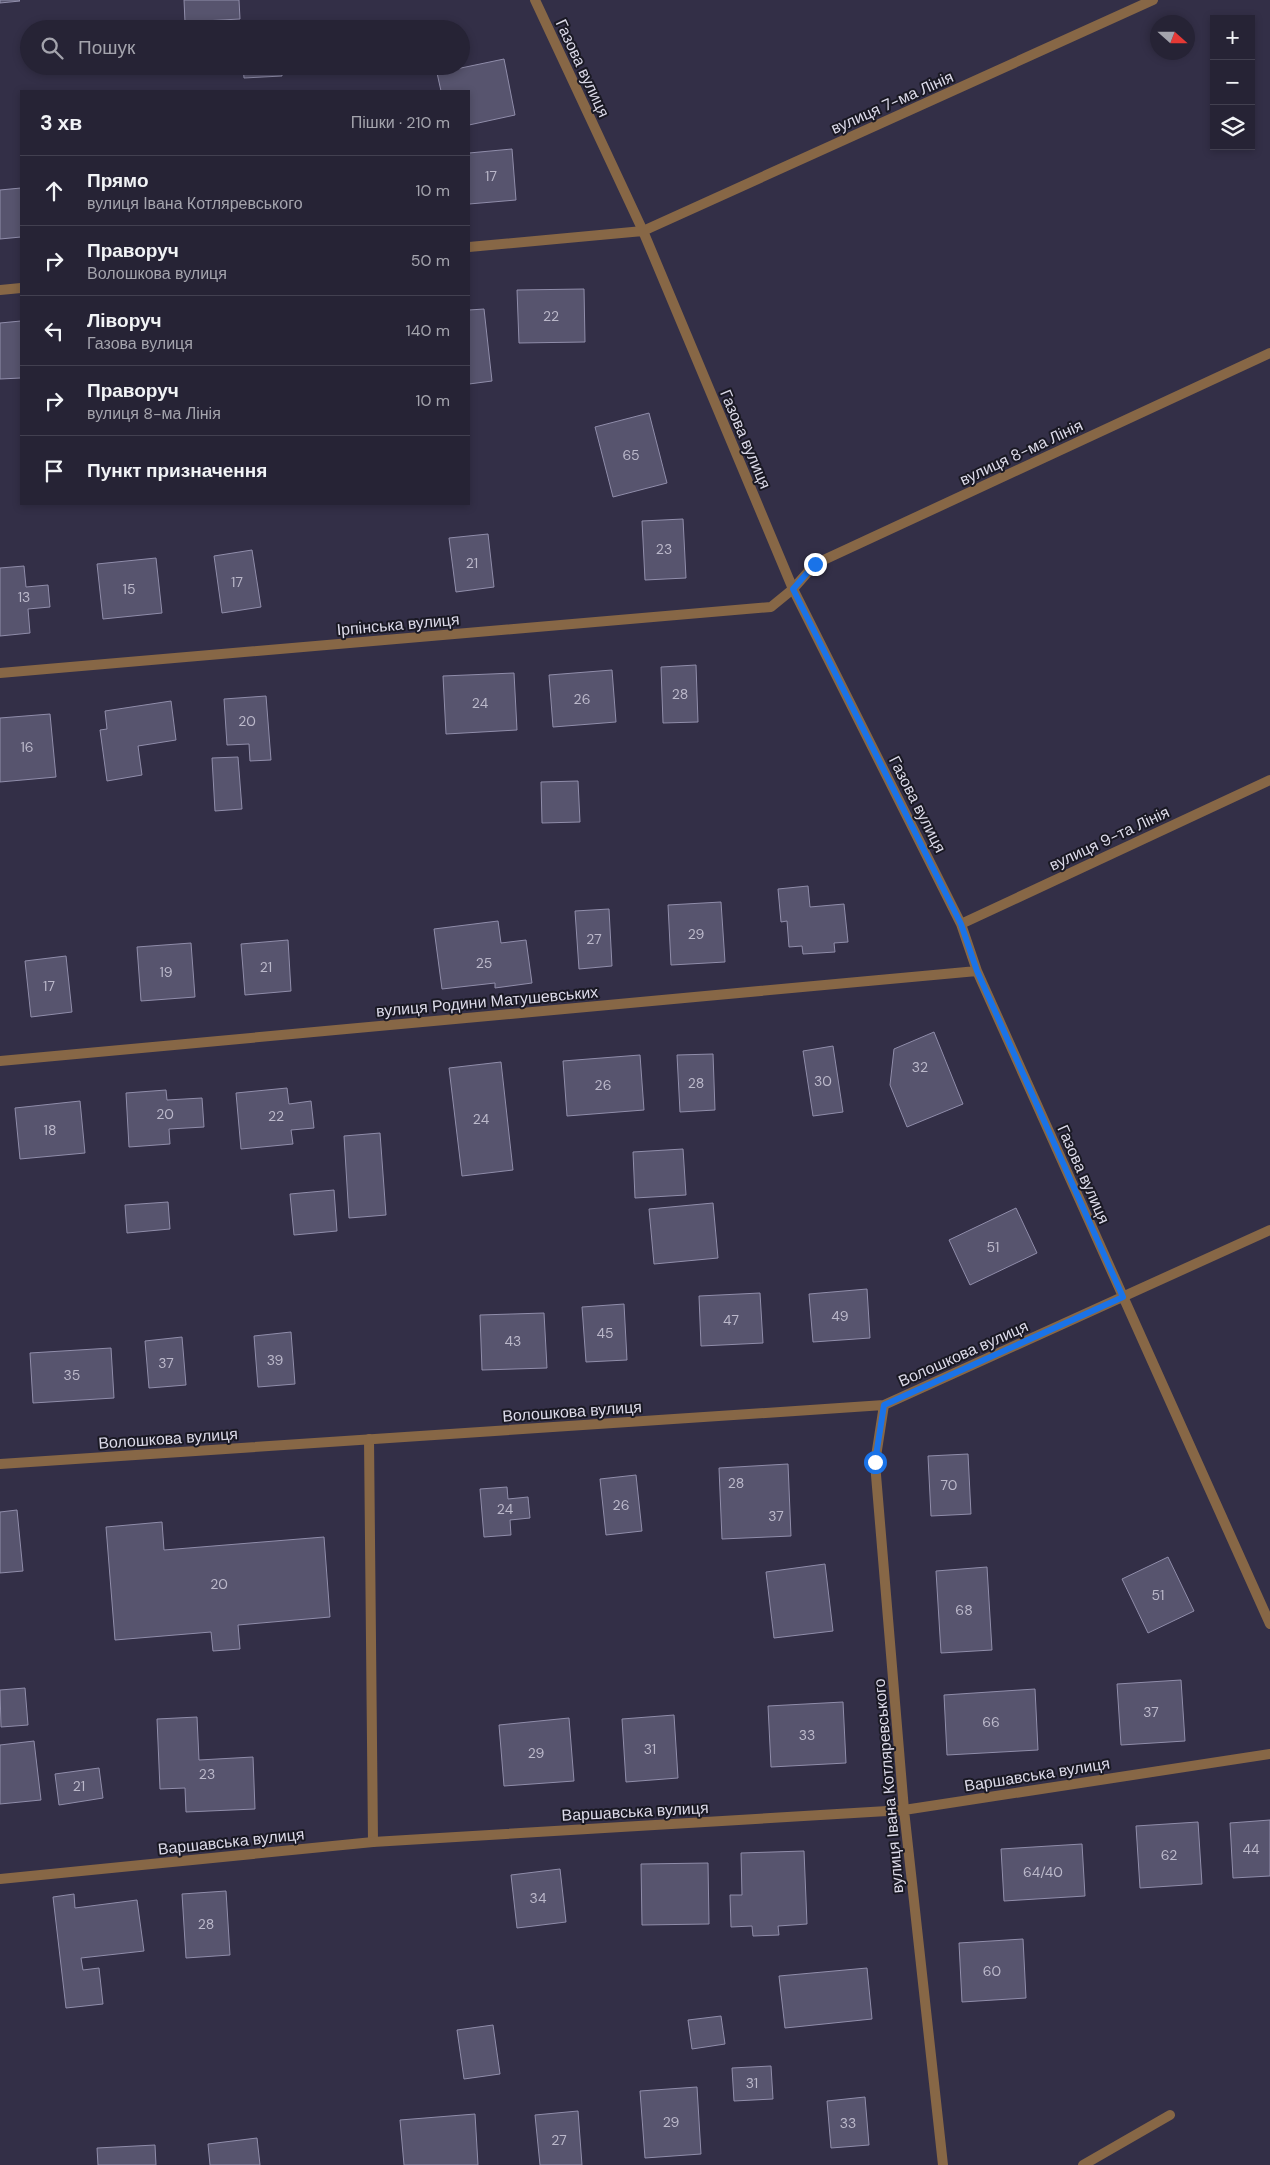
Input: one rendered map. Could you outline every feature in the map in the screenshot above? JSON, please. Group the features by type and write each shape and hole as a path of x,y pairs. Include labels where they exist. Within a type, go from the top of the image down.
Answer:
{"street":[{"name":"Газова вулиця","path":"535,0 643,231 793,589 961,924 977,971 1270,1624"},
{"name":"вулиця 7-ма Лінія","path":"470,247 643,231 1152,0"},
{"path":"0,290 20,288"},
{"name":"вулиця 8-ма Лінія","path":"793,589 815,564 1270,353"},
{"name":"Ірпінська вулиця","path":"0,673 771,607 793,589"},
{"name":"вулиця 9-та Лінія","path":"961,924 1270,780"},
{"name":"вулиця Родини Матушевських","path":"0,1061 977,971"},
{"name":"Волошкова вулиця","path":"0,1464 884,1405 1270,1230"},
{"name":"вулиця Івана Котляревського","path":"884,1405 875,1462 904,1810 944,2165"},
{"path":"369,1439 373,1842"},
{"name":"Варшавська вулиця","path":"0,1879 373,1842 904,1810 1270,1754"},
{"path":"1084,2165 1170,2116"}],"building":[{"path":"0,0 19,0 20,1 0,3"},
{"path":"184,0 239,0 240,19 185,20"},
{"path":"504,59 515,115 470,125 470,90 441,90 437,75 470,75 470,66"},
{"path":"244,75 282,75 282,76 244,78"},
{"path":"512,149 516,200 470,204 470,153"},
{"path":"20,188 20,237 0,239 0,190"},
{"path":"584,289 585,342 519,343 517,290"},
{"path":"484,309 492,381 470,384 470,310"},
{"path":"20,321 20,378 0,379 0,323"},
{"path":"649,413 667,483 613,497 595,427"},
{"path":"683,519 686,578 645,580 642,521"},
{"path":"488,534 494,587 456,592 449,538"},
{"path":"252,550 261,607 222,613 214,556"},
{"path":"156,558 162,613 103,619 97,564"},
{"path":"24,566 26,587 48,585 50,607 28,609 30,633 0,636 0,568"},
{"path":"696,665 698,722 663,723 661,667"},
{"path":"612,670 616,722 553,727 549,675"},
{"path":"514,673 517,730 446,734 443,676"},
{"path":"266,696 271,760 250,761 249,744 227,745 224,699"},
{"path":"171,701 176,740 138,746 142,775 107,781 100,730 107,729 105,711"},
{"path":"50,714 56,777 0,782 0,718"},
{"path":"238,757 242,809 215,811 212,758"},
{"path":"578,781 580,822 542,823 541,782"},
{"path":"808,886 810,907 844,904 848,942 834,943 835,952 803,954 802,946 789,947 787,921 781,922 778,889"},
{"path":"721,902 725,962 671,965 668,905"},
{"path":"609,909 612,966 579,969 575,911"},
{"path":"498,921 501,943 526,940 532,983 495,988 495,983 442,989 434,929"},
{"path":"288,940 291,991 245,995 241,944"},
{"path":"191,943 195,997 141,1001 137,947"},
{"path":"66,956 72,1012 31,1017 25,961"},
{"path":"934,1032 963,1104 907,1127 890,1085 894,1049"},
{"path":"833,1046 843,1112 813,1116 803,1051"},
{"path":"713,1054 715,1110 680,1112 677,1055"},
{"path":"640,1055 644,1110 567,1116 563,1061"},
{"path":"501,1062 513,1170 462,1176 449,1068"},
{"path":"287,1088 289,1104 311,1101 314,1128 291,1130 293,1144 241,1149 236,1093"},
{"path":"166,1090 167,1100 202,1098 204,1127 169,1129 170,1144 129,1147 126,1093"},
{"path":"80,1101 85,1153 20,1159 15,1108"},
{"path":"380,1133 386,1215 349,1218 344,1136"},
{"path":"683,1149 686,1195 635,1198 633,1152"},
{"path":"334,1190 337,1231 294,1235 290,1194"},
{"path":"168,1202 170,1229 127,1233 125,1205"},
{"path":"713,1203 718,1258 654,1264 649,1209"},
{"path":"1016,1208 1037,1253 970,1285 949,1240"},
{"path":"867,1289 870,1338 813,1342 809,1294"},
{"path":"760,1293 763,1343 701,1346 699,1296"},
{"path":"624,1304 627,1360 586,1362 582,1307"},
{"path":"544,1313 547,1368 482,1370 480,1315"},
{"path":"291,1332 295,1384 258,1387 254,1336"},
{"path":"182,1337 186,1385 149,1388 145,1341"},
{"path":"111,1348 114,1398 33,1403 30,1353"},
{"path":"968,1454 971,1514 931,1516 928,1456"},
{"path":"788,1464 791,1536 722,1539 719,1468"},
{"path":"636,1475 642,1531 606,1535 600,1479"},
{"path":"507,1487 508,1499 528,1497 530,1518 510,1520 511,1535 484,1537 480,1489"},
{"path":"17,1510 23,1571 0,1573 0,1512"},
{"path":"162,1522 164,1550 324,1537 330,1617 238,1625 240,1649 213,1651 211,1632 115,1640 106,1527"},
{"path":"1168,1557 1194,1611 1148,1633 1122,1579"},
{"path":"825,1564 833,1631 774,1638 766,1572"},
{"path":"987,1567 992,1650 941,1653 936,1571"},
{"path":"1181,1680 1185,1741 1121,1745 1117,1684"},
{"path":"25,1688 28,1725 1,1727 0,1690"},
{"path":"1035,1689 1038,1750 947,1755 944,1695"},
{"path":"843,1702 846,1763 771,1767 768,1706"},
{"path":"674,1715 678,1778 626,1782 622,1719"},
{"path":"197,1717 199,1760 253,1757 255,1809 186,1812 185,1788 160,1789 157,1719"},
{"path":"569,1718 574,1781 504,1786 499,1725"},
{"path":"34,1741 41,1800 0,1804 0,1745"},
{"path":"99,1768 103,1798 59,1805 55,1774"},
{"path":"1270,1820 1270,1876 1233,1878 1230,1823"},
{"path":"1198,1822 1202,1884 1140,1888 1136,1826"},
{"path":"1082,1844 1085,1896 1004,1901 1001,1849"},
{"path":"804,1851 807,1924 778,1926 779,1935 753,1936 752,1926 731,1927 730,1895 742,1895 741,1853"},
{"path":"708,1863 709,1924 642,1925 641,1864"},
{"path":"560,1869 566,1922 517,1928 511,1875"},
{"path":"226,1891 230,1955 186,1958 182,1894"},
{"path":"74,1894 75,1908 137,1900 144,1951 81,1958 83,1970 99,1968 103,2004 66,2008 53,1897"},
{"path":"1023,1939 1026,1998 962,2002 959,1943"},
{"path":"867,1968 872,2019 785,2028 779,1976"},
{"path":"721,2016 725,2044 692,2049 688,2020"},
{"path":"493,2025 500,2074 464,2079 457,2030"},
{"path":"771,2066 773,2099 734,2101 732,2068"},
{"path":"697,2087 701,2154 645,2158 640,2091"},
{"path":"865,2097 869,2145 831,2148 827,2101"},
{"path":"578,2111 582,2165 540,2165 535,2115"},
{"path":"475,2114 478,2165 404,2165 400,2120"},
{"path":"257,2138 260,2165 210,2165 208,2144"},
{"path":"155,2145 156,2165 98,2165 97,2148"}],"route":[{"path":"815,564 793,589 961,924 977,971 1123,1297 884,1405 875,1462"}]}
